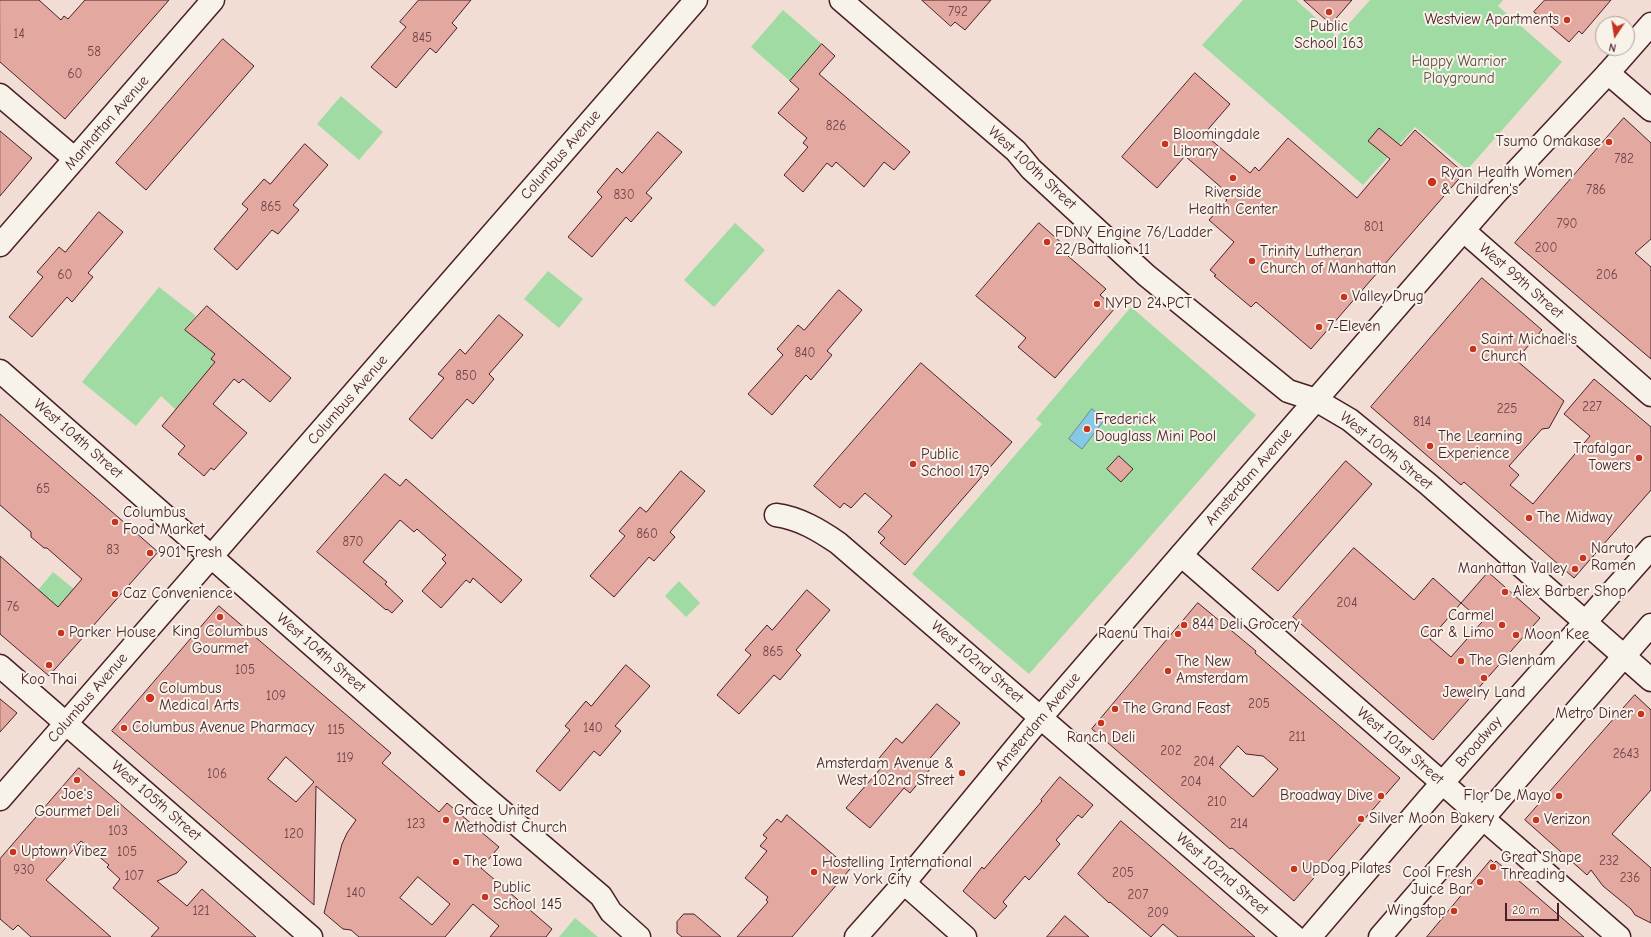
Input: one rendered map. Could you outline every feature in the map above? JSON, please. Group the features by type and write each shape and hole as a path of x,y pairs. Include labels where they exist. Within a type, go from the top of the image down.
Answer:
{"street":[{"name":"Manhattan Avenue","path":"0,245 213,0"},
{"name":"Columbus Avenue","path":"0,799 696,0"},
{"name":"West 100th Street","path":"841,0 1016,151 1032,169 1146,275 1288,391 1316,400 1350,420 1428,484 1651,680"},
{"name":"Amsterdam Avenue","path":"856,937 904,883 1041,717 1495,194 1608,73 1651,24"},
{"path":"1608,73 1651,110"},
{"path":"0,95 75,159"},
{"name":"West 99th Street","path":"1464,231 1651,395"},
{"name":"West 104th Street","path":"0,371 478,791 601,896 611,912 639,937"},
{"name":"West 102nd Street","path":"776,514 786,516 817,529 838,543 1295,937"},
{"name":"Broadway","path":"1310,937 1443,783 1651,548"},
{"name":"West 101st Street","path":"1181,555 1619,937"},
{"path":"1380,937 1651,625"},
{"name":"West 105th Street","path":"0,666 311,937"},
{"path":"904,883 965,937"}],"green space":[{"name":"Happy Warrior Playground","path":"1243,0 1296,0 1337,37 1370,0 1503,0 1498,6 1562,62 1467,170 1415,127 1363,185 1202,45"},
{"path":"783,10 822,44 790,81 751,47"},
{"path":"341,96 383,132 359,160 317,124"},
{"path":"735,223 765,250 714,307 684,280"},
{"path":"548,271 583,299 559,328 524,299"},
{"path":"159,287 196,316 185,330 215,354 211,359 215,362 176,410 161,396 136,426 82,382"},
{"path":"1131,307 1256,415 1029,674 912,574 1042,424 1036,419"},
{"path":"53,572 74,589 20,650 1,635"},
{"path":"679,581 700,603 686,617 665,596"},
{"path":"575,918 598,937 559,937"}],"water":[{"name":"Frederick Douglass Mini Pool","path":"1092,409 1105,419 1082,449 1069,439"}],"building":[{"path":"0,0 39,0 61,20 64,16 68,19 85,0 169,0 65,119 0,62"},
{"path":"419,0 471,0 452,23 457,28 436,53 430,48 396,88 371,67 406,27 400,22"},
{"path":"922,0 991,0 965,30 955,22 951,26"},
{"name":"Public School 163","path":"1304,0 1352,0 1331,24"},
{"name":"Westview Apartments","path":"1545,0 1611,0 1597,16 1595,16 1595,19 1582,34 1579,31 1569,42 1534,12"},
{"path":"223,39 254,66 146,190 116,163"},
{"path":"822,44 835,56 819,74 910,152 894,170 884,162 864,187 836,162 832,167 827,163 803,192 784,175 808,147 803,143 807,138 778,113 799,89 790,81"},
{"path":"1195,73 1230,104 1204,134 1250,173 1255,167 1259,171 1288,138 1357,198 1390,159 1368,141 1379,128 1401,146 1415,130 1464,173 1311,349 1256,302 1251,307 1214,276 1216,275 1210,270 1234,242 1209,220 1227,200 1219,193 1223,189 1185,156 1157,188 1122,157"},
{"path":"1624,118 1651,143 1651,239 1635,253 1651,267 1651,359 1515,243"},
{"path":"0,131 32,158 0,196"},
{"path":"658,132 682,152 646,193 652,198 631,222 626,217 592,257 568,237 602,197 597,192 617,168 622,173"},
{"path":"305,144 328,165 293,205 299,210 278,234 272,230 237,270 214,249 248,209 242,204 264,179 270,184"},
{"path":"99,212 123,232 88,273 93,277 72,302 67,297 32,337 9,317 43,277 37,272 59,247 65,252"},
{"path":"1039,223 1064,245 1060,249 1106,289 1100,295 1115,308 1055,378 1018,347 1026,338 976,296"},
{"path":"1482,278 1542,330 1516,360 1564,401 1549,428 1542,429 1509,466 1519,475 1510,485 1533,504 1590,436 1564,414 1594,379 1651,427 1651,490 1574,578 1464,482 1461,485 1371,407"},
{"path":"839,290 862,310 827,351 832,355 811,380 806,375 772,415 748,394 783,355 777,349 798,325 804,330"},
{"path":"207,306 291,378 270,402 243,379 239,383 234,379 213,404 247,433 214,470 211,468 204,476 178,454 185,446 162,426 215,362 211,359 215,354 185,330"},
{"path":"499,315 523,335 489,374 494,379 473,404 467,399 432,439 409,419 444,378 438,374 460,349 465,354"},
{"name":"Public School 179","path":"921,363 1012,442 905,565 880,543 885,538 878,532 892,516 865,493 851,508 844,503 840,508 814,486"},
{"path":"0,414 158,552 49,676 0,634 0,556 58,607 82,579 47,548 44,548 31,537 31,532 0,505"},
{"path":"1119,456 1133,469 1121,482 1107,469"},
{"path":"1346,461 1372,484 1278,591 1252,569"},
{"path":"681,471 705,491 670,532 675,537 654,561 649,557 614,597 590,576 625,536 619,531 640,507 646,512"},
{"path":"385,474 400,486 406,479 522,580 501,603 473,578 470,583 466,580 441,608 422,591 446,563 442,559 446,555 417,529 414,532 400,520 363,562 387,582 385,584 403,601 392,613 387,609 386,610 317,552"},
{"path":"1354,548 1414,600 1433,578 1461,603 1488,572 1540,618 1433,740 1293,617","holes":["1461,603 1482,622 1451,657 1430,639"]},
{"path":"807,590 830,610 796,650 801,655 780,680 774,675 739,714 717,695 751,655 745,650 767,625 772,630"},
{"path":"1198,603 1256,651 1255,653 1400,778 1294,901 1232,848 1230,849 1092,729","holes":["1238,746 1246,754 1263,756 1278,769 1253,797 1220,767"]},
{"path":"219,606 391,753 382,763 439,812 447,803 499,847 481,868 552,929 546,937 490,937 499,926 473,904 445,937 359,937 351,930 343,929 324,913 342,844 347,833 356,820 316,786 314,905 112,731","holes":["286,757 314,782 296,802 268,779","418,877 450,904 432,925 400,898"]},
{"path":"626,665 650,686 615,726 621,731 600,756 594,751 560,791 536,771 570,730 565,726 586,701 591,706"},
{"path":"1635,695 1651,710 1651,790 1612,834 1651,868 1651,923 1635,915 1631,909 1603,886 1591,870 1587,875 1525,820"},
{"path":"0,699 17,713 0,732"},
{"path":"937,704 960,723 926,763 931,768 910,793 904,788 870,828 846,808 881,768 875,763 896,738 902,743"},
{"path":"79,768 187,862 177,873 157,881 187,906 202,889 256,937 151,937 159,928 113,888 120,879 107,867 109,865 81,841 46,880 111,937 31,937 18,925 13,930 0,919 0,859"},
{"path":"1060,777 1093,805 1082,818 1078,815 1056,840 1060,844 1029,880 1025,876 1003,902 1007,906 995,919 963,891 982,867 984,869 1042,801 1041,800"},
{"name":"Hostelling International New York City","path":"787,815 850,869 792,937 737,937 768,902 766,900 768,897 745,878 767,851 760,846 767,838 763,835 777,819 781,822"},
{"path":"1121,821 1255,937 1178,937 1163,924 1151,937 1110,902 1109,903 1078,874"},
{"path":"1491,860 1494,863 1496,861 1584,937 1427,937"},
{"path":"684,914 694,914 721,937 682,937 677,933 677,922"},
{"path":"1065,916 1089,937 1047,937"}],"place":[{"name":"Public School 163","path":"1329,12"},
{"name":"Westview Apartments","path":"1567,20"},
{"name":"Tsumo Omakase","path":"1609,142"},
{"name":"Bloomingdale Library","path":"1165,144"},
{"name":"Riverside Health Center","path":"1233,178"},
{"name":"Ryan Health Women & Children's","path":"1432,182"},
{"name":"FDNY Engine 76/Ladder 22/Battalion 11","path":"1047,242"},
{"name":"Trinity Lutheran Church of Manhattan","path":"1252,261"},
{"name":"Valley Drug","path":"1344,297"},
{"name":"NYPD 24 PCT","path":"1097,304"},
{"name":"7-Eleven","path":"1319,327"},
{"name":"Saint Michael's Church","path":"1473,349"},
{"name":"Frederick Douglass Mini Pool","path":"1087,429"},
{"name":"The Learning Experience","path":"1430,446"},
{"name":"Trafalgar Towers","path":"1639,458"},
{"name":"Public School 179","path":"913,464"},
{"name":"The Midway","path":"1529,518"},
{"name":"Columbus Food Market","path":"115,522"},
{"name":"901 Fresh","path":"150,553"},
{"name":"Naruto Ramen","path":"1583,558"},
{"name":"Manhattan Valley","path":"1575,569"},
{"name":"Alex Barber Shop","path":"1505,592"},
{"name":"Caz Convenience","path":"115,594"},
{"name":"King Columbus Gourmet","path":"220,617"},
{"name":"844 Deli Grocery","path":"1184,625"},
{"name":"Carmel Car & Limo","path":"1502,625"},
{"name":"Parker House","path":"61,633"},
{"name":"Raenu Thai","path":"1178,634"},
{"name":"Moon Kee","path":"1516,635"},
{"name":"The Glenham","path":"1461,661"},
{"name":"Koo Thai","path":"49,665"},
{"name":"The New Amsterdam","path":"1168,671"},
{"name":"Jewelry Land","path":"1484,678"},
{"name":"Columbus Medical Arts","path":"150,698"},
{"name":"The Grand Feast","path":"1115,709"},
{"name":"Metro Diner","path":"1641,714"},
{"name":"Ranch Deli","path":"1101,723"},
{"name":"Columbus Avenue Pharmacy","path":"124,728"},
{"name":"Amsterdam Avenue & West 102nd Street","path":"962,773"},
{"name":"Joe's Gourmet Deli","path":"77,780"},
{"name":"Broadway Dive","path":"1381,796"},
{"name":"Flor De Mayo","path":"1559,796"},
{"name":"Silver Moon Bakery","path":"1361,819"},
{"name":"Grace United Methodist Church","path":"446,820"},
{"name":"Verizon","path":"1536,820"},
{"name":"Uptown Vibez","path":"13,852"},
{"name":"The Iowa","path":"456,862"},
{"name":"Great Shape Threading","path":"1493,867"},
{"name":"UpDog Pilates","path":"1294,869"},
{"name":"Hostelling International New York City","path":"814,872"},
{"name":"Cool Fresh Juice Bar","path":"1480,882"},
{"name":"Public School 145","path":"485,897"},
{"name":"Wingstop","path":"1454,911"}]}
